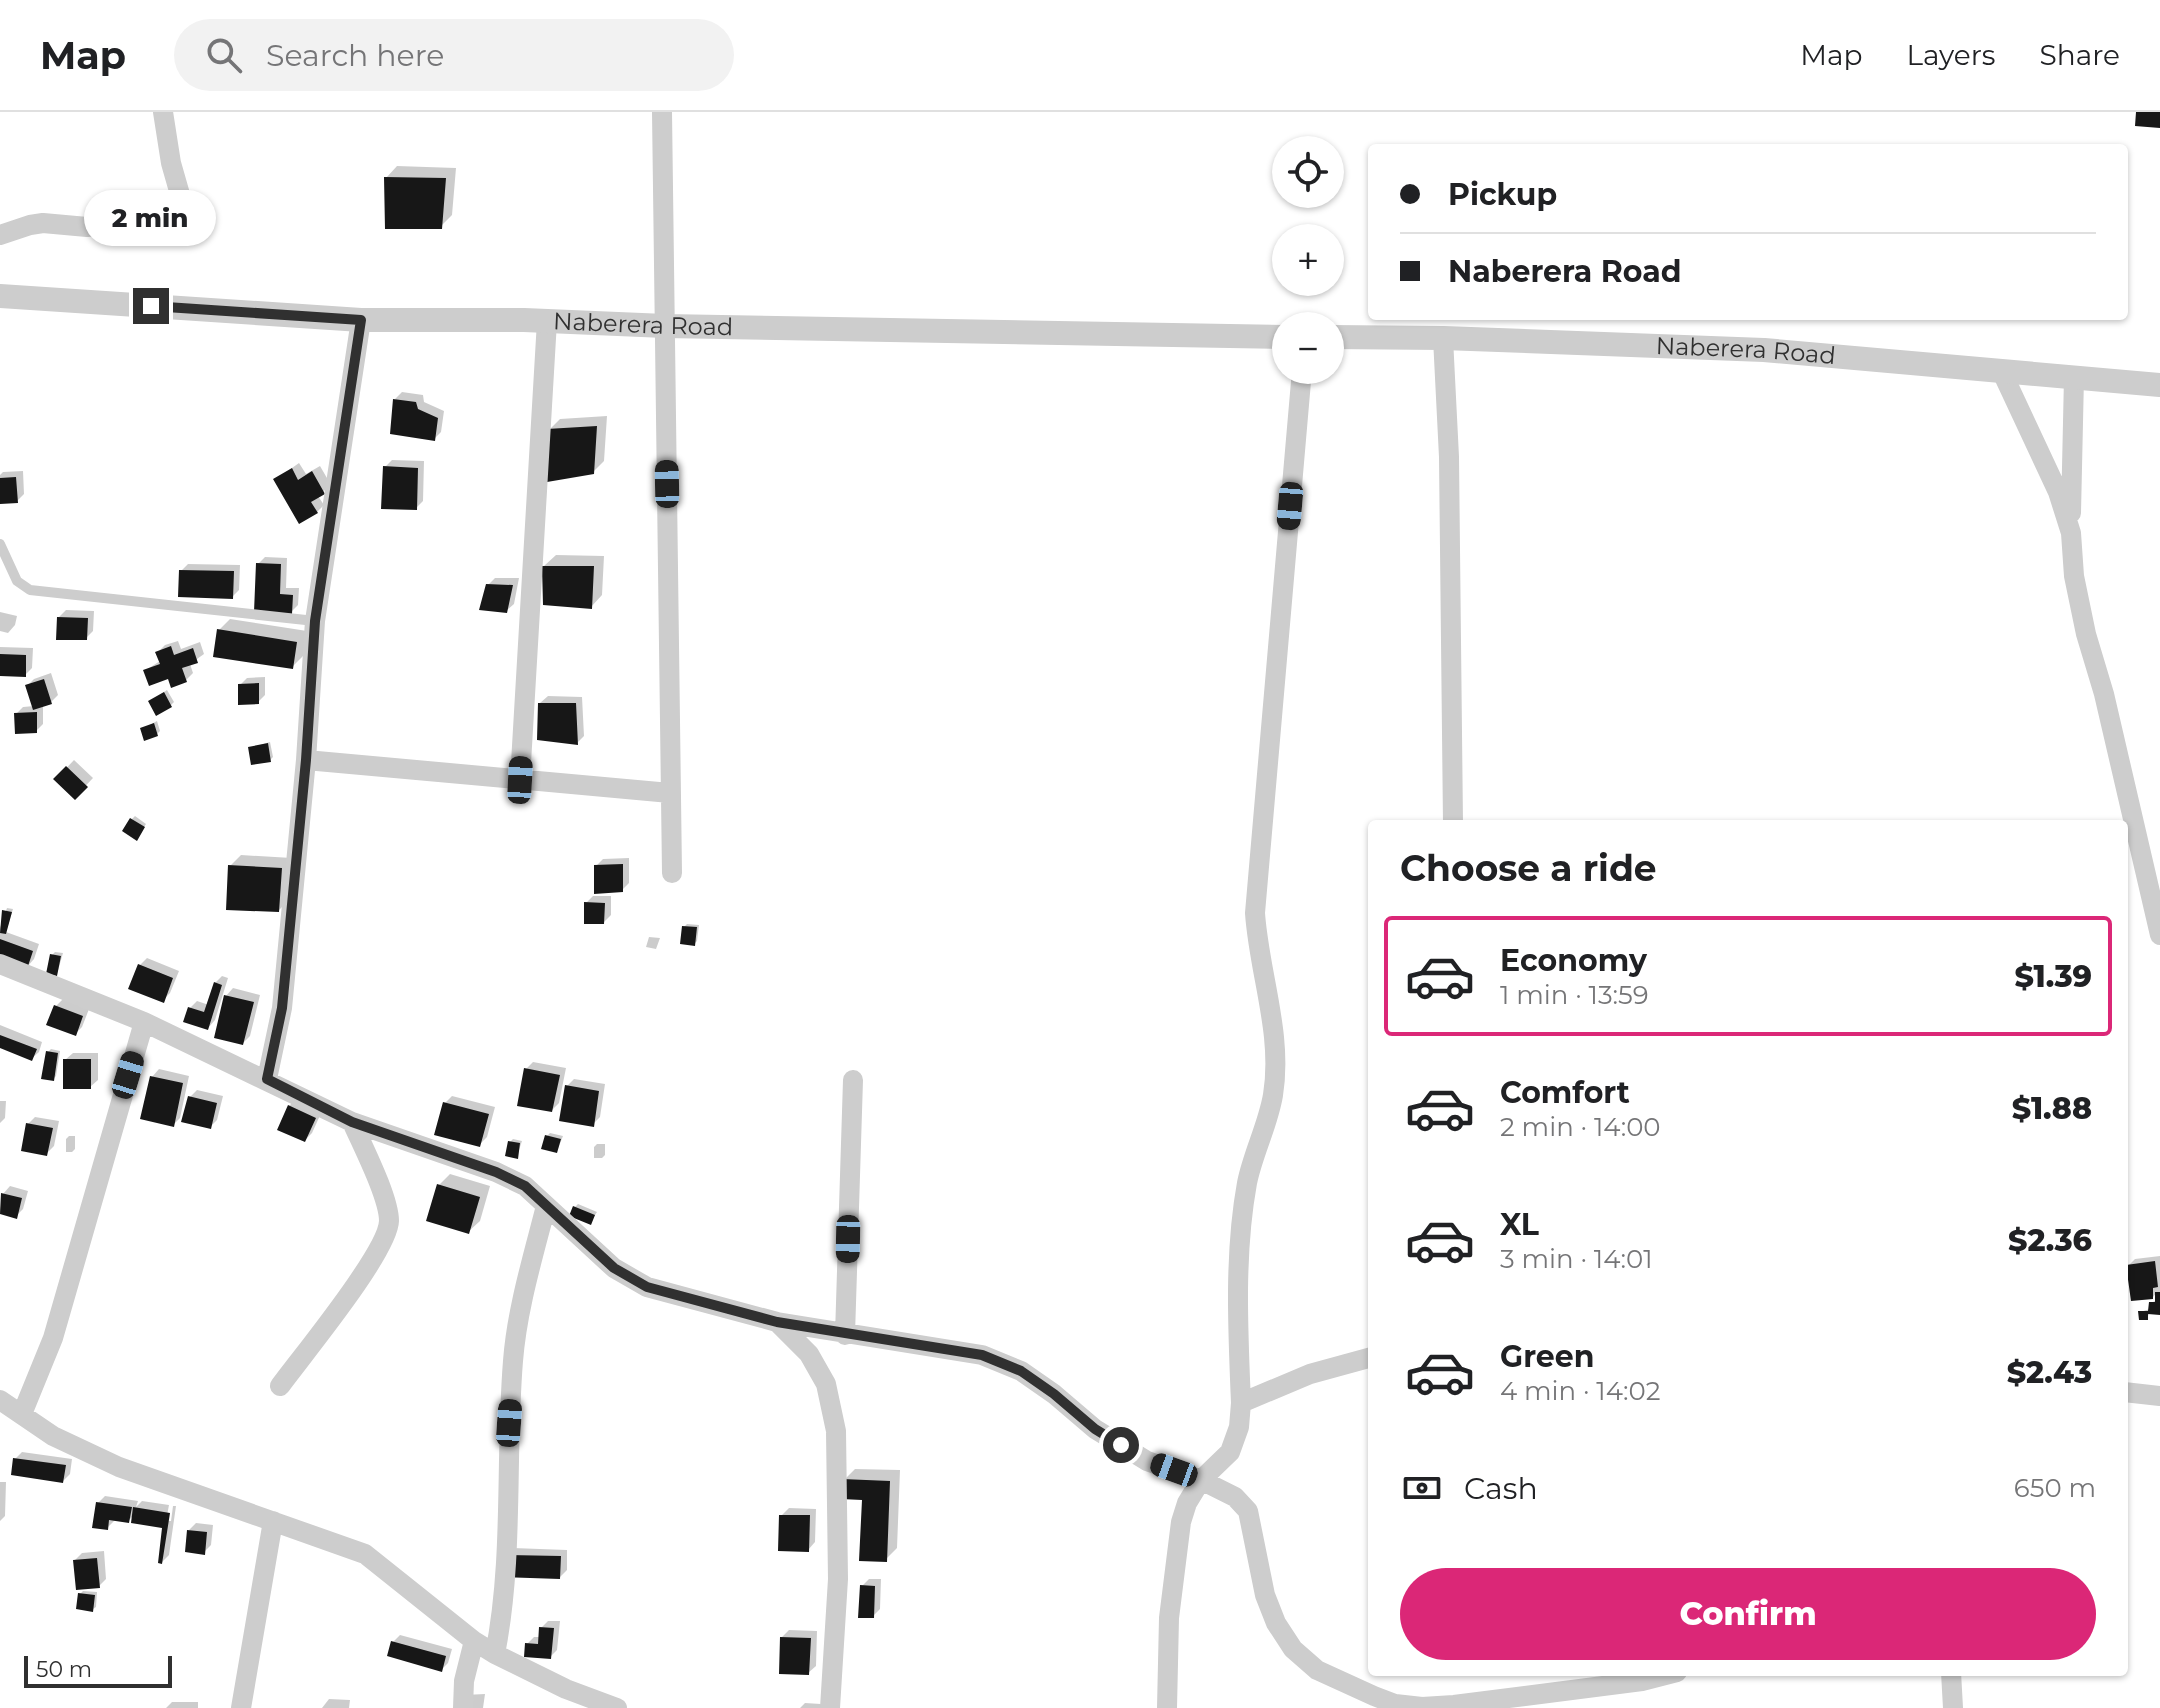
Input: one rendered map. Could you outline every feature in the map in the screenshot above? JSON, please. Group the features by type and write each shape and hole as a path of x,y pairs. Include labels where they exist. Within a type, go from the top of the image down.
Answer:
{"street":[{"path":"0,235 43,223 87,227 158,218 181,211 183,205 171,163 163,112"},
{"path":"662,112 672,873"},
{"name":"Naberera Road","path":"0,296 361,320 547,321 665,326 1272,337"},
{"path":"267,1079 282,1008 306,760 315,621 361,320"},
{"path":"520,780 547,321"},
{"name":"Naberera Road","path":"1344,337 1764,350 2160,385"},
{"path":"1443,338 1449,457 1453,820"},
{"path":"2001,370 2058,492 2071,533"},
{"path":"2074,377 2071,533 2074,576 2160,935"},
{"path":"1167,1708 1169,1618 1181,1522 1187,1503 1201,1480 1230,1452 1239,1427 1240,1239 1247,1183 1273,1095 1275,1053 1271,1009 1257,943 1256,882 1301,384"},
{"path":"306,760 670,793"},
{"path":"0,964 144,1022 352,1122 496,1172 525,1186 614,1268 647,1287 777,1322 982,1355 1021,1371 1095,1429 1147,1461 1201,1480 1235,1497 1248,1511 1265,1595 1276,1623 1293,1649 1317,1670 1384,1700 1422,1707 1454,1705 1661,1676"},
{"path":"22,1414 53,1338 144,1022"},
{"path":"845,1335 853,1080"},
{"path":"280,1386 358,1281 381,1243 389,1221 383,1198 352,1122"},
{"path":"495,1654 502,1619 506,1567 513,1357 546,1206"},
{"path":"777,1322 809,1354 826,1384 836,1431 838,1579 830,1708"},
{"path":"1241,1403 1310,1374 1368,1358"},
{"path":"2128,1392 2160,1396"},
{"path":"0,1400 53,1436 119,1467 365,1554 474,1641 566,1699 617,1708"},
{"path":"241,1708 273,1521"},
{"path":"463,1708 464,1681 474,1641"},
{"path":"1951,1676 1953,1708"}],"lane":[{"path":"0,544 17,581 30,590 315,621"}],"building":[{"path":"2136,112 2160,112 2160,128 2135,126"},
{"path":"384,177 446,178 442,229 385,229"},
{"path":"393,399 416,402 418,409 438,418 435,441 390,434"},
{"path":"597,426 594,474 547,482 547,429"},
{"path":"383,466 418,468 417,510 381,509"},
{"path":"292,468 298,480 312,471 325,494 311,502 318,513 299,524 273,479"},
{"path":"16,477 18,503 0,504 0,478"},
{"path":"256,563 281,564 280,594 293,595 292,614 254,612"},
{"path":"542,566 594,566 592,609 543,605"},
{"path":"179,570 234,571 233,599 178,597"},
{"path":"486,584 513,585 507,613 479,610"},
{"path":"57,617 88,618 87,640 56,640"},
{"path":"217,629 297,642 293,669 213,657"},
{"path":"171,646 174,655 193,648 198,663 182,668 187,682 171,688 168,679 149,686 143,670 160,664 155,652"},
{"path":"0,654 26,655 26,677 0,676"},
{"path":"44,679 52,704 33,710 25,685"},
{"path":"259,683 259,704 238,705 238,684"},
{"path":"164,692 172,707 156,716 148,701"},
{"path":"538,703 576,703 578,745 537,740"},
{"path":"37,712 37,733 15,734 14,713"},
{"path":"154,723 158,736 144,741 140,728"},
{"path":"268,743 271,762 251,765 248,747"},
{"path":"66,766 88,787 75,800 53,779"},
{"path":"130,818 145,827 137,841 122,831"},
{"path":"623,864 623,892 594,894 594,865"},
{"path":"228,865 282,868 279,912 226,910"},
{"path":"584,902 605,903 604,924 584,924"},
{"path":"2,910 12,912 6,934 0,933"},
{"path":"682,926 697,927 695,946 680,944"},
{"path":"0,939 33,951 27,969 0,959"},
{"path":"50,954 61,956 57,976 46,974"},
{"path":"138,964 173,978 164,1003 128,989"},
{"path":"214,982 222,985 208,1030 183,1022 188,1007 204,1012"},
{"path":"224,995 254,1002 243,1045 214,1038"},
{"path":"54,1005 83,1016 76,1036 46,1025"},
{"path":"0,1035 37,1049 32,1061 0,1048"},
{"path":"46,1051 58,1053 54,1081 41,1079"},
{"path":"63,1059 91,1059 91,1089 63,1089"},
{"path":"524,1068 560,1075 552,1112 517,1106"},
{"path":"150,1076 183,1083 174,1127 140,1119"},
{"path":"565,1085 599,1091 594,1127 559,1121"},
{"path":"188,1096 217,1103 211,1129 181,1122"},
{"path":"443,1102 489,1114 480,1147 434,1135"},
{"path":"288,1105 316,1118 305,1142 277,1130"},
{"path":"26,1123 53,1128 47,1156 21,1151"},
{"path":"545,1135 561,1139 557,1153 541,1149"},
{"path":"508,1141 520,1143 518,1159 505,1156"},
{"path":"437,1184 480,1197 469,1234 426,1221"},
{"path":"1,1193 22,1198 17,1219 0,1214"},
{"path":"573,1206 595,1215 591,1225 569,1216"},
{"path":"2155,1261 2158,1287 2153,1288 2153,1299 2131,1301 2128,1265"},
{"path":"2155,1292 2160,1292 2160,1315 2148,1314 2148,1320 2139,1320 2138,1311 2148,1311 2149,1302 2155,1302"},
{"path":"13,1458 66,1465 63,1483 11,1475"},
{"path":"842,1479 890,1481 887,1562 859,1561 862,1500 841,1499"},
{"path":"96,1502 132,1507 129,1523 109,1520 108,1530 92,1528"},
{"path":"133,1507 170,1513 162,1564 158,1563 162,1528 131,1523"},
{"path":"779,1515 810,1515 809,1552 778,1551"},
{"path":"187,1530 207,1532 205,1555 185,1552"},
{"path":"504,1555 561,1556 560,1579 503,1577"},
{"path":"97,1558 100,1588 76,1590 73,1560"},
{"path":"860,1585 875,1586 874,1618 858,1618"},
{"path":"78,1593 95,1595 93,1612 76,1609"},
{"path":"539,1627 554,1628 551,1659 524,1657 525,1643 538,1644"},
{"path":"780,1637 811,1638 809,1675 779,1674"},
{"path":"391,1641 446,1656 442,1672 387,1656"}],"route":[{"path":"151,306 361,320 315,621 306,760 282,1008 267,1079 352,1122 496,1172 525,1186 614,1268 647,1287 777,1322 982,1355 1021,1371 1095,1429 1121,1445"}]}
